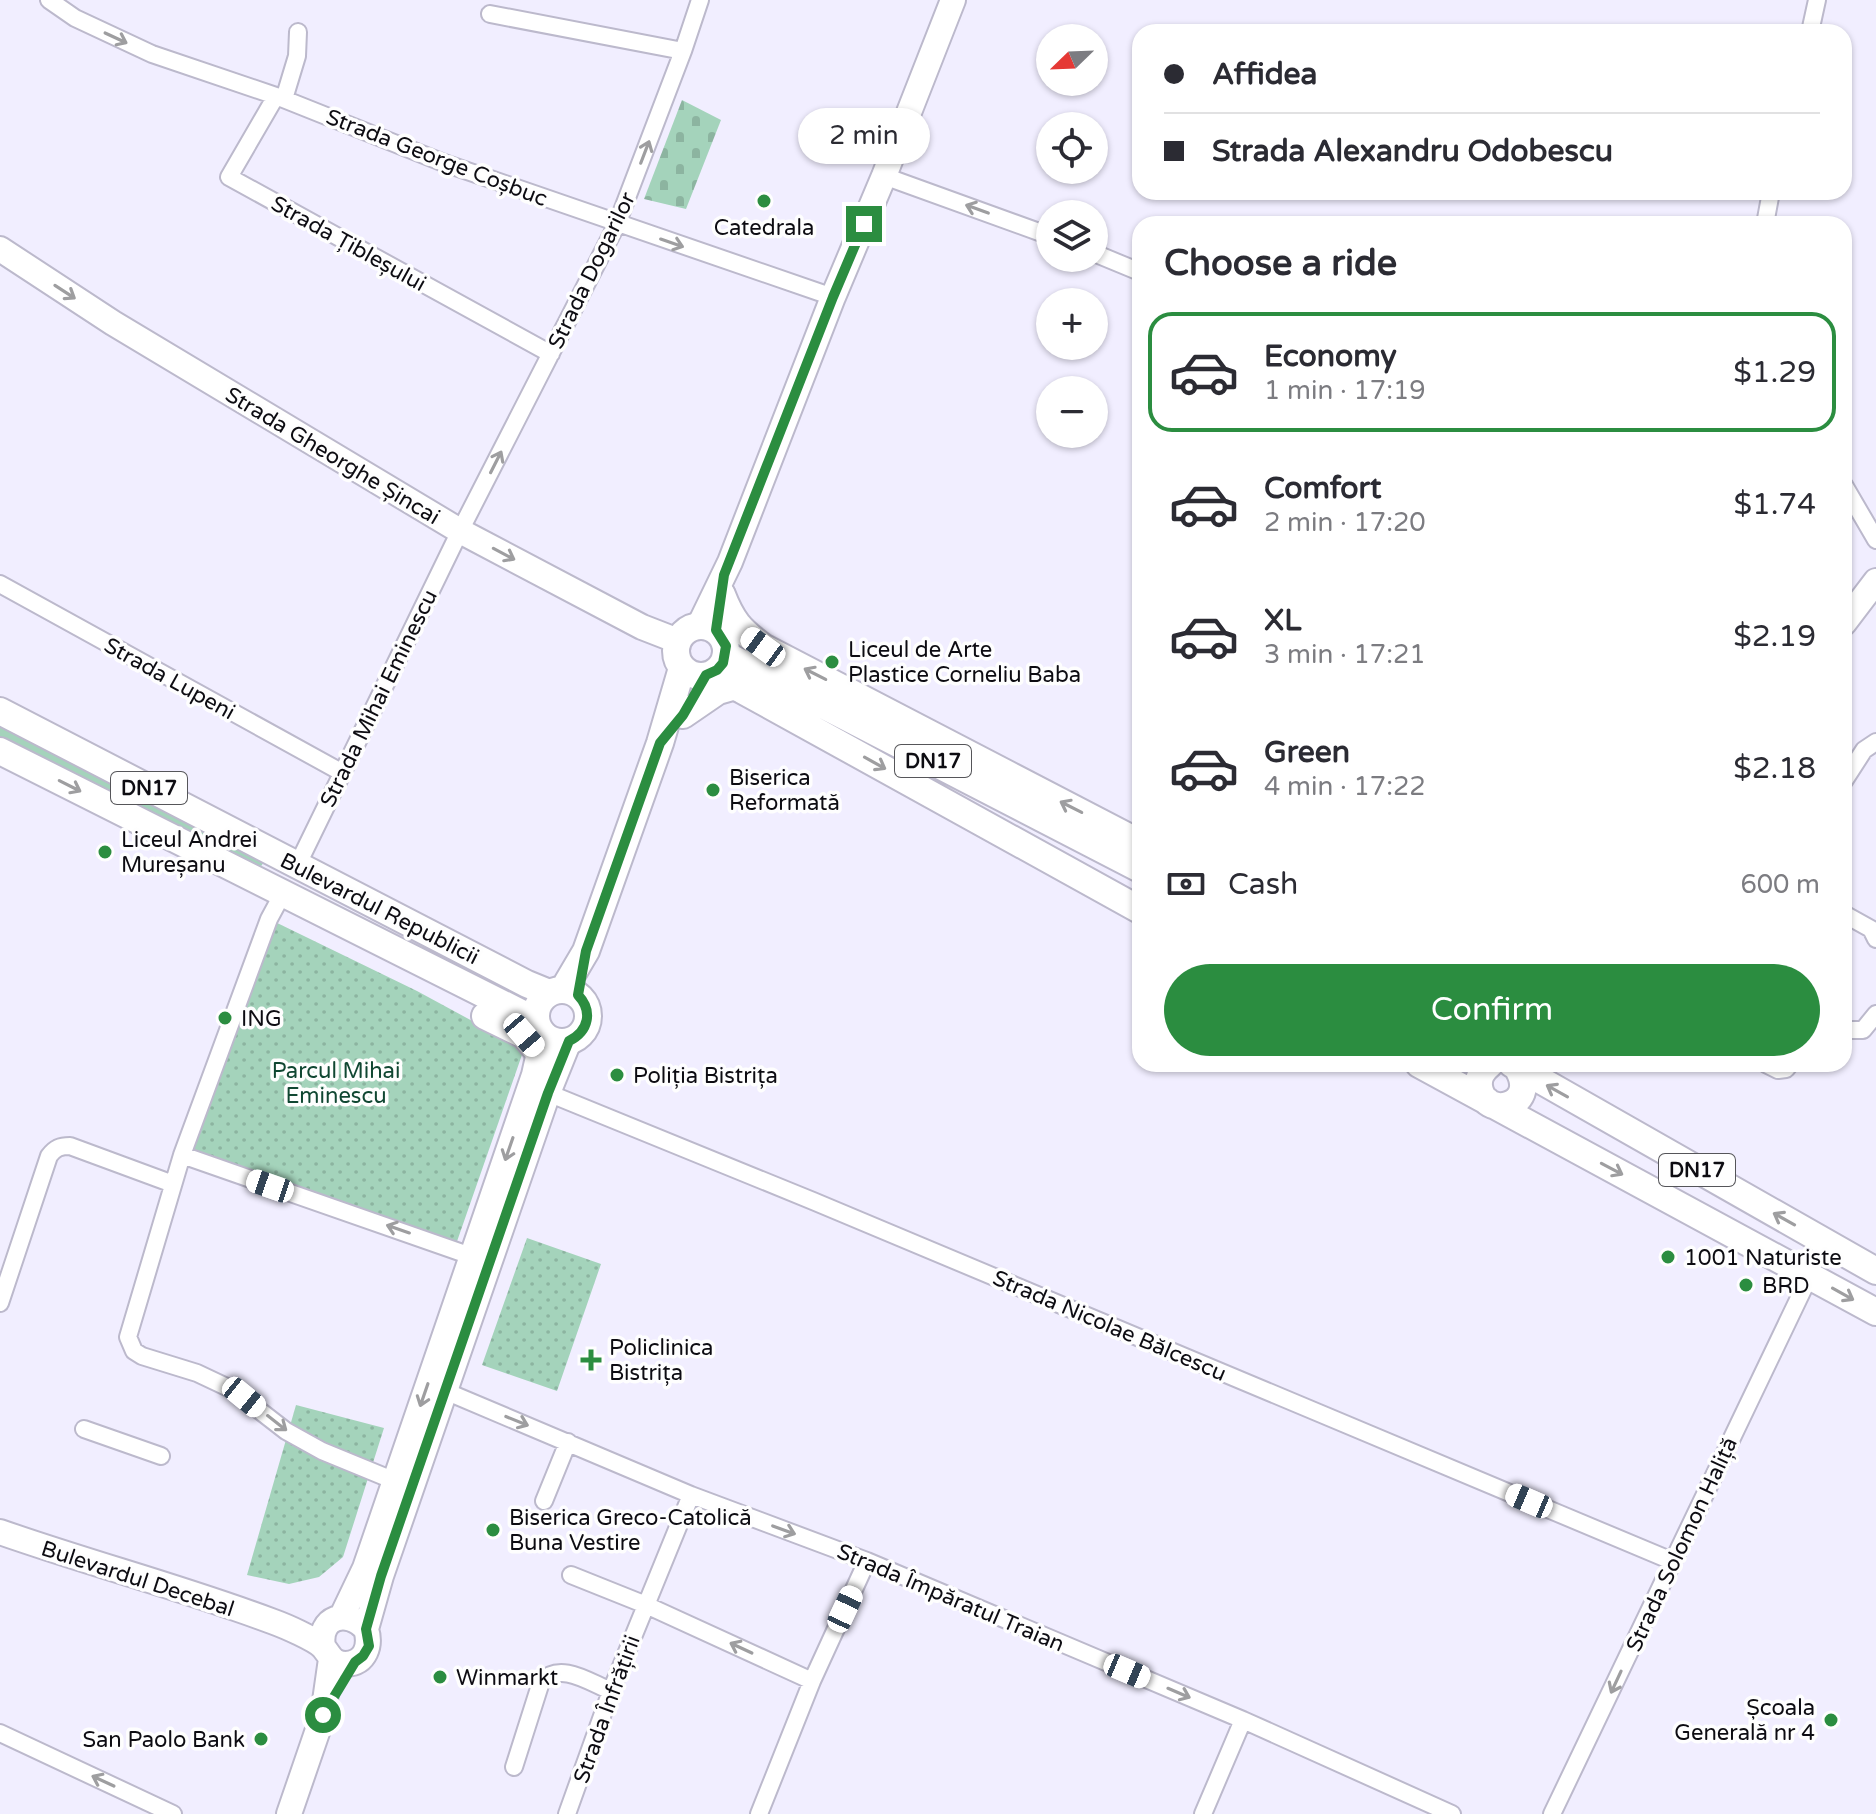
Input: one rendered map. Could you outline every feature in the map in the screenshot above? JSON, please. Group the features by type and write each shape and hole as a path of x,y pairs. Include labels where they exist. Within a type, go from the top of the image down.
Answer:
{"main road":[{"path":"289,1814 323,1715 336,1642 365,1568 471,1256 540,1036 538,1004 563,992 586,951 660,743 706,657 723,585 833,297 953,0"},
{"name":"Strada Gheorghe Șincai","path":"0,249 113,323 460,531 642,627 706,657"},
{"path":"723,585 730,616 741,632 763,647 1132,839"},
{"path":"1852,615 1872,596"},
{"path":"660,743 683,715 718,691 706,657"},
{"name":"DN17","path":"706,657 1132,865"},
{"name":"DN17","path":"706,657 1132,905"},
{"name":"Bulevardul Republicii","path":"0,711 297,866 563,992"},
{"name":"Bulevardul Republicii","path":"0,751 283,893 540,1036"},
{"path":"283,893 302,919 524,1035 560,1042 577,1038 587,1025 587,1009 563,992"},
{"path":"336,1642 363,1656 369,1646 366,1629 381,1576 548,1093 569,1041"},
{"name":"DN17","path":"1434,1072 1876,1312"},
{"path":"1483,1072 1478,1081 1479,1089 1490,1103"},
{"name":"DN17","path":"1490,1103 1510,1105 1522,1093 1523,1076 1520,1072"},
{"name":"DN17","path":"1527,1072 1876,1271"},
{"name":"Bulevardul Decebal","path":"0,1532 336,1642 359,1620 366,1629"}],"street":[{"name":"Strada George Coșbuc","path":"49,0 75,18 152,54 280,98 444,163 833,297"},
{"name":"Strada Dogarilor","path":"460,531 617,224 700,0"},
{"path":"1812,24 1817,0"},
{"path":"490,14 683,51"},
{"path":"280,98 297,56 298,32"},
{"name":"Strada Țibleșului","path":"280,98 229,177 551,354"},
{"path":"884,176 1036,231"},
{"path":"1108,259 1132,269"},
{"path":"1852,499 1876,540"},
{"name":"Strada Mihai Eminescu","path":"297,866 460,531"},
{"name":"Strada Lupeni","path":"0,584 341,772"},
{"path":"1852,769 1864,750 1876,742"},
{"path":"283,893 264,933 182,1155 131,1344 233,1390 286,1431 322,1451 395,1481"},
{"path":"1852,918 1871,929 1876,939"},
{"path":"1852,1030 1863,1030 1876,1014"},
{"name":"Strada Nicolae Bălcescu","path":"548,1093 1672,1561"},
{"path":"0,1303 53,1150 70,1146 173,1184"},
{"path":"182,1155 471,1256"},
{"name":"Strada Solomon Haliță","path":"1552,1814 1810,1275"},
{"name":"Strada Împăratul Traian","path":"445,1391 691,1495 867,1561 1243,1720 1452,1814"},
{"path":"84,1429 161,1456"},
{"path":"544,1501 568,1442"},
{"name":"Strada Înfrățirii","path":"567,1814 611,1691 691,1495"},
{"path":"759,1814 812,1681 867,1561"},
{"path":"571,1575 646,1605"},
{"name":"Strada Înfrățirii","path":"646,1605 812,1681"},
{"path":"514,1767 541,1682 547,1675 563,1671 611,1691"},
{"path":"1203,1814 1243,1720"},
{"path":"0,1733 173,1814"}],"green space":[{"path":"682,100 721,120 686,209 644,199"},
{"path":"0,724 266,859 257,872 0,744"},
{"name":"Parcul Mihai Eminescu","path":"269,919 417,991 524,1049 454,1250 182,1155"},
{"path":"527,1238 601,1264 557,1391 482,1365"},
{"path":"296,1405 384,1428 343,1557 319,1577 289,1584 247,1575"}],"place":[{"name":"Catedrala","path":"764,201"},
{"name":"Liceul de Arte Plastice Corneliu Baba","path":"832,662"},
{"name":"Biserica Reformată","path":"713,790"},
{"name":"Liceul Andrei Mureșanu","path":"105,852"},
{"name":"ING","path":"225,1018"},
{"name":"Poliția Bistrița","path":"617,1075"},
{"name":"1001 Naturiste","path":"1668,1257"},
{"name":"BRD","path":"1746,1285"},
{"name":"Policlinica Bistrița","path":"591,1360"},
{"name":"Biserica Greco-Catolică Buna Vestire","path":"493,1530"},
{"name":"Winmarkt","path":"440,1677"},
{"name":"Școala Generală nr 4","path":"1831,1720"},
{"name":"San Paolo Bank","path":"261,1739"}],"route":[{"path":"323,1715 355,1662 369,1646 366,1629 381,1576 548,1093 569,1041 577,1038 587,1025 587,1009 578,995 586,951 660,743 683,715 706,675 723,663 726,646 716,630 724,575 864,224"}]}
